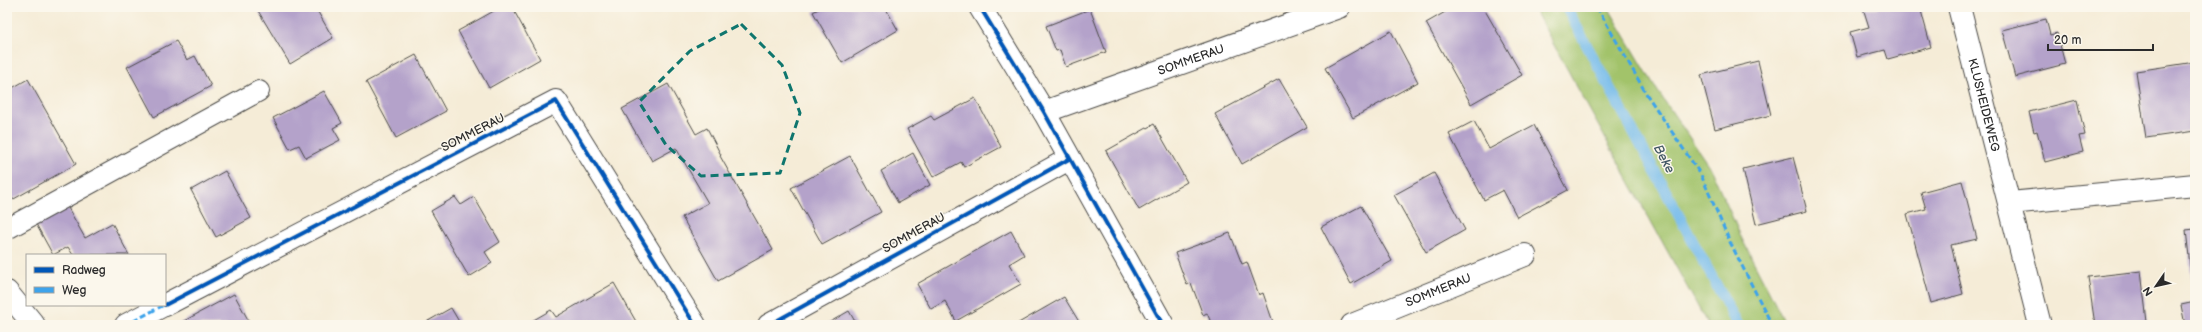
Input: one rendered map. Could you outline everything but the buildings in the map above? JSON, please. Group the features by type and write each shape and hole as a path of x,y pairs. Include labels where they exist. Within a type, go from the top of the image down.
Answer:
{"street":[{"path":"980,7 1044,112 1163,325"},
{"name":"SOMMERAU","path":"1044,112 1339,7"},
{"name":"KLUSHEIDEWEG","path":"1959,7 2040,325"},
{"name":"SOMMERAU","path":"166,304 556,101 695,325"},
{"name":"SOMMERAU","path":"769,325 1069,159"},
{"path":"2010,203 2195,185"},
{"name":"SOMMERAU","path":"1352,325 1525,255"},
{"path":"7,292 34,325"},
{"name":"SOMMERAU","path":"126,325 163,306"}],"lane":[{"path":"7,229 260,91"}],"highlighted area":[{"path":"741,24 782,65 800,113 780,173 701,176 666,145 639,102 690,51"}],"green space":[{"path":"1533,7 1608,7 1657,90 1711,169 1742,239 1786,325 1708,325"}],"waterway":[{"name":"Beke","path":"1566,7 1738,325"}],"marked path":[{"path":"1597,7 1647,95 1701,175 1730,242 1772,325"},
{"path":"126,325 162,306"}],"cycle path":[{"path":"980,7 1044,112 1163,325"},
{"path":"166,304 556,101 695,325"},
{"path":"769,325 1069,159"}]}
